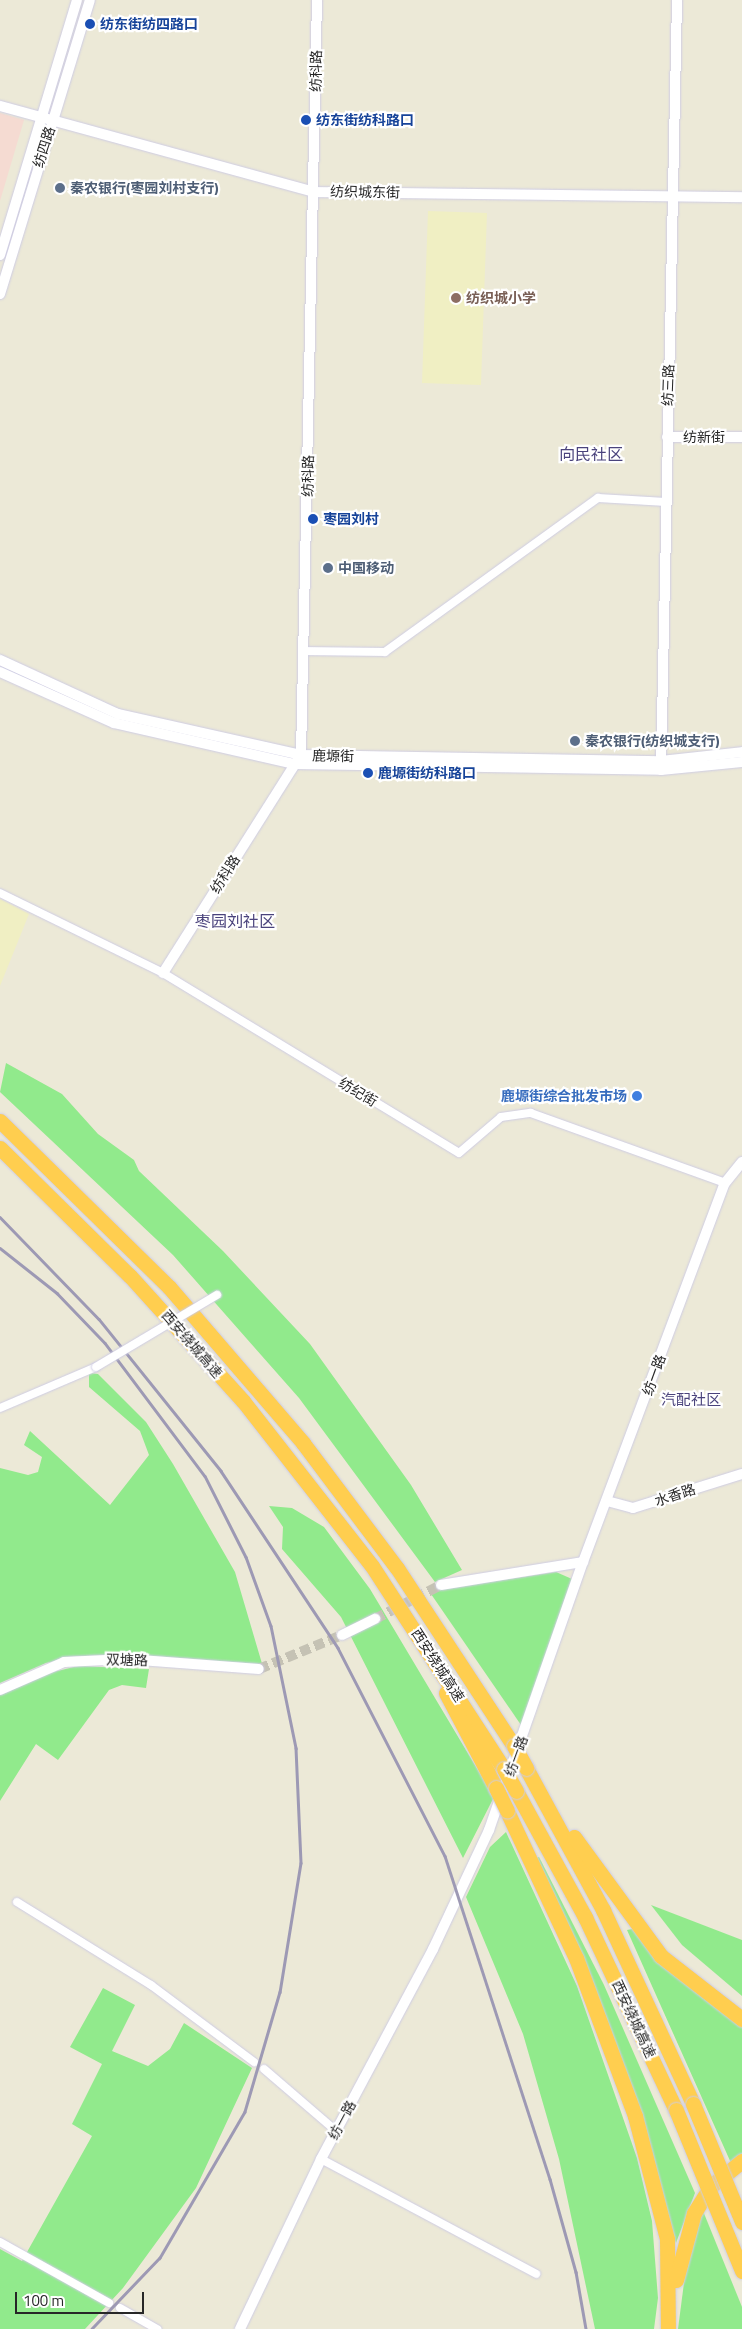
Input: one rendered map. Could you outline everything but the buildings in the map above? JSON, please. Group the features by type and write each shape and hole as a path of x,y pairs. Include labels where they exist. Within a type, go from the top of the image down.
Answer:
{"highway":[{"name":"西安绕城高速","path":"0,1121 169,1287 303,1443 397,1568 514,1746 535,1783 647,1998 742,2222"},
{"name":"西安绕城高速","path":"0,1148 90,1235 199,1351 319,1496 401,1608 504,1769 585,1917 676,2110 742,2271"},
{"path":"401,1608 496,1788 576,1958 635,2116 662,2214 670,2311"},
{"path":"535,1783 648,1943 681,1975 742,2019"},
{"path":"668,2329 670,2311 694,2212 711,2186 742,2161"}],"street":[{"name":"纺四路","path":"0,256 77,0"},
{"name":"纺四路","path":"0,294 90,0"},
{"name":"纺科路","path":"163,972 298,760 303,651 315,192 317,0"},
{"name":"纺三路","path":"661,766 674,195 676,0"},
{"name":"纺织城东街","path":"0,106 40,119 315,192 742,197"},
{"name":"纺新街","path":"667,437 742,437"},
{"path":"303,651 385,652 598,498 666,502"},
{"name":"鹿塬街","path":"0,660 118,714 298,760"},
{"name":"鹿塬街","path":"0,672 114,723 298,760 661,766 742,762"},
{"name":"鹿塬街","path":"661,766 742,752"},
{"name":"纺纪街","path":"0,893 163,972 459,1153 502,1117 531,1112 725,1182"},
{"name":"纺一路","path":"240,2329 321,2159 433,1949 489,1830 583,1562 725,1182 742,1162"},
{"path":"0,1408 22,1402 96,1367 217,1295"},
{"name":"水香路","path":"607,1501 633,1508 742,1474"},
{"path":"441,1585 583,1562"},
{"path":"342,1635 376,1619"},
{"name":"双塘路","path":"0,1690 64,1662 127,1658 259,1669"},
{"path":"17,1902 151,1985 254,2062"},
{"path":"264,2068 336,2131"},
{"path":"321,2159 536,2274"},
{"path":"0,2242 110,2303"},
{"path":"120,2308 157,2329"}],"shaded area":[{"path":"0,113 24,120 0,201"},
{"name":"纺织城小学","path":"428,211 487,213 481,385 422,383"},
{"path":"0,899 29,914 0,986"}],"green space":[{"path":"6,1063 62,1094 98,1134 134,1160 139,1171 223,1251 310,1344 411,1485 462,1570 435,1582 299,1398 173,1255 0,1092"},
{"path":"89,1373 98,1374 146,1422 173,1464 235,1572 263,1667 77,1656 46,1663 0,1683 0,1468 28,1475 38,1472 42,1457 24,1445 30,1431 110,1505 149,1455 140,1431 89,1387"},
{"path":"269,1506 292,1508 324,1527 370,1589 494,1797 463,1858 341,1617 282,1549 283,1527"},
{"path":"556,1572 572,1579 521,1725 431,1594 438,1589"},
{"path":"78,1666 149,1669 146,1688 122,1685 109,1690 58,1760 36,1744 0,1801 0,1695 49,1673"},
{"path":"506,1832 577,1986 637,2158 652,2221 658,2298 654,2329 595,2329 559,2159 523,2034 466,1897 490,1847"},
{"path":"539,1857 604,1985 695,2193 676,2243 536,1858"},
{"path":"651,1905 742,1940 742,1996 682,1945"},
{"path":"632,1929 674,1975 742,2025 742,2155 731,2163 627,1930"},
{"path":"103,1988 135,2005 112,2051 148,2066 170,2049 184,2023 252,2068 196,2188 123,2288 85,2329 0,2329 0,2249 22,2261 92,2136 72,2124 102,2064 70,2047"},
{"path":"703,2211 742,2307 742,2329 678,2329 688,2252"}],"tunnel":[{"path":"375,1619 441,1585"},
{"path":"259,1669 342,1635"}],"railway":[{"path":"0,1217 99,1319 221,1471 338,1648 445,1856 550,2179 576,2272 586,2329"},
{"path":"0,1248 57,1293 105,1343 205,1476 246,1557 271,1626 296,1748 301,1863 280,1992 245,2112 160,2258 92,2329"}],"place":[{"name":"纺东街纺四路口","path":"90,24"},
{"name":"纺东街纺科路口","path":"306,120"},
{"name":"秦农银行(枣园刘村支行)","path":"60,188"},
{"name":"纺织城小学","path":"456,298"},
{"name":"枣园刘村","path":"313,519"},
{"name":"中国移动","path":"328,568"},
{"name":"秦农银行(纺织城支行)","path":"575,741"},
{"name":"鹿塬街纺科路口","path":"368,773"},
{"name":"鹿塬街综合批发市场","path":"637,1096"}],"district":[{"name":"向民社区","path":"591,454"},
{"name":"枣园刘社区","path":"235,921"},
{"name":"汽配社区","path":"691,1400"}]}
